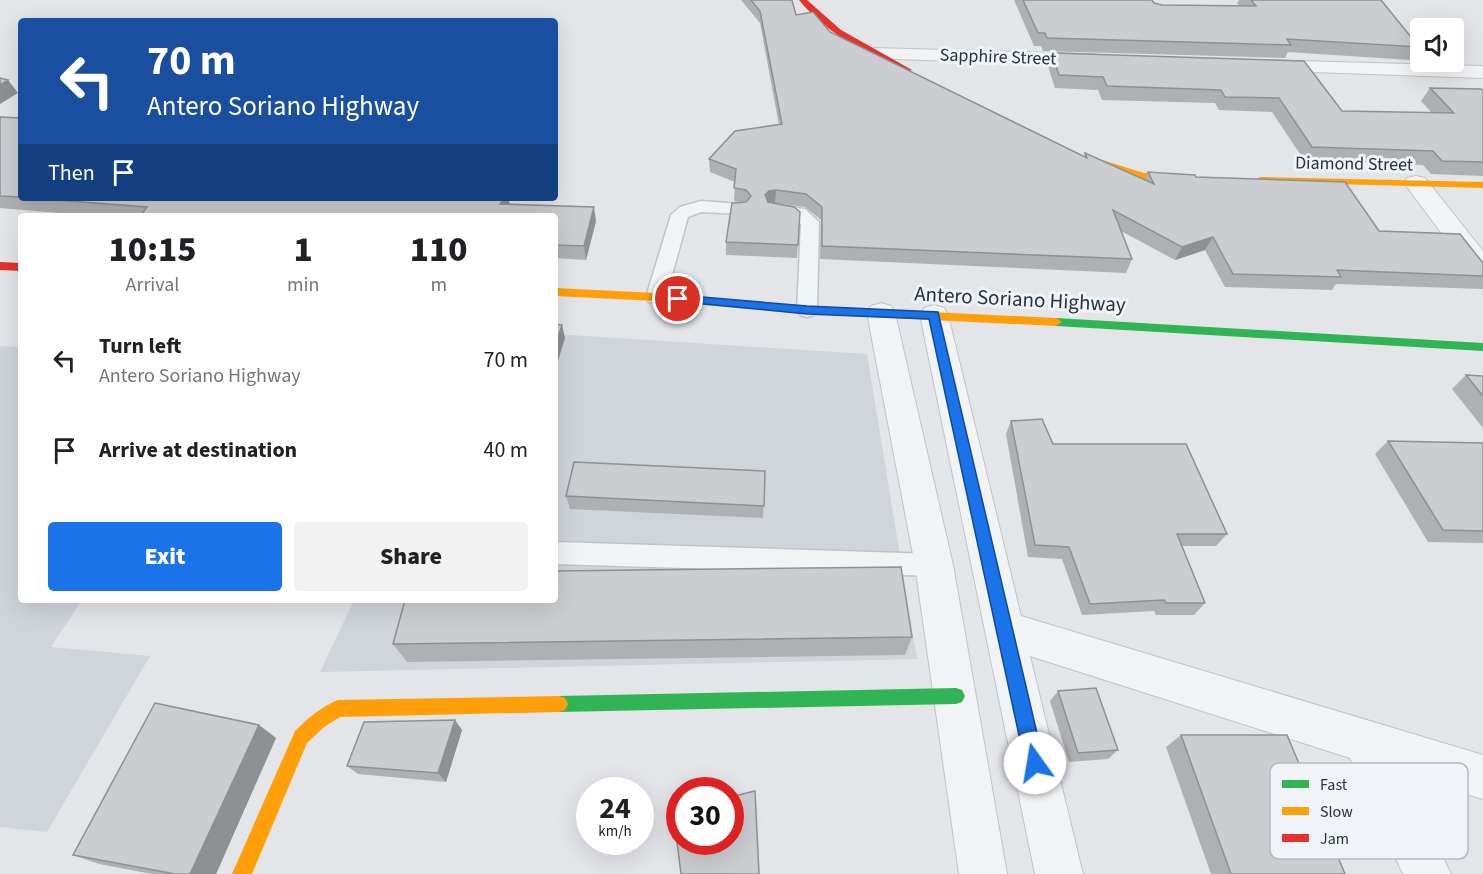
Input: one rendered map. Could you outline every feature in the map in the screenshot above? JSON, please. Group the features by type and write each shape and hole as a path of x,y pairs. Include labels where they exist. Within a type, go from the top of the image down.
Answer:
{"street":[{"path":"803,0 810,10 828,24 874,54 916,75"},
{"name":"Sapphire Street","path":"874,54 1113,61"},
{"path":"1244,65 1483,72"},
{"path":"1075,153 1118,170 1143,176 1204,179"},
{"name":"Diamond Street","path":"1251,180 1483,185"},
{"path":"1416,183 1483,269"},
{"path":"0,266 18,267"},
{"name":"Antero Soriano Highway","path":"558,292 656,297 807,310 934,315 1483,347"},
{"path":"881,313 934,565 984,874"},
{"path":"934,315 1059,874"},
{"path":"1005,630 1437,763"},
{"path":"242,874 301,737 318,721 338,709 956,696"},
{"path":"1365,741 1375,763"},
{"path":"1468,772 1483,777"},
{"path":"1420,859 1427,874"}],"lane":[{"path":"656,297 680,214 688,208 700,206 740,209"},
{"path":"775,210 799,213 810,222 807,310"},
{"path":"558,553 934,565"}],"shaded area":[{"path":"558,334 867,354 917,659 320,672 353,603 558,603"},
{"path":"0,346 18,347 18,603 80,603 51,647 150,656 47,832 0,827"}],"building":[{"path":"751,0 792,0 796,15 813,12 830,32 1087,158 1085,153 1154,184 1148,172 1195,175 1196,177 1345,182 1379,231 1460,234 1483,263 1483,276 1337,270 1341,277 1233,274 1213,237 1182,247 1113,210 1132,259 822,246 822,207 806,194 776,190 769,191 765,195 768,202 794,207 800,212 798,245 726,242 732,203 746,202 751,196 746,190 734,188 736,169 709,159 735,131 782,124 760,11"},
{"path":"1023,0 1152,0 1162,5 1256,6 1251,0 1381,0 1410,36 1410,46 1287,39 1291,45 1047,38 1045,33 1038,33"},
{"path":"1052,53 1304,61 1342,111 1454,113 1430,88 1481,89 1483,90 1483,162 1442,161 1433,151 1312,147 1279,98 1225,97 1221,90 1107,86 1103,77 1059,75"},
{"path":"0,78 8,80 0,85"},
{"path":"0,117 18,118 18,197 0,196"},
{"path":"68,201 502,201 500,204 594,207 584,246 558,245 558,213 142,213 147,207"},
{"path":"558,324 562,325 558,337"},
{"path":"1466,375 1483,376 1483,396"},
{"path":"1042,419 1053,444 1186,444 1227,534 1177,534 1205,603 1166,603 1164,600 1090,604 1069,547 1035,545 1011,421"},
{"path":"1388,441 1483,443 1483,531 1443,530"},
{"path":"574,462 765,471 764,506 566,496"},
{"path":"901,567 912,637 393,644 404,603 558,603 558,571"},
{"path":"1096,688 1118,750 1078,753 1058,691"},
{"path":"155,703 259,725 190,874 175,874 73,855"},
{"path":"455,720 438,773 347,766 364,722"},
{"path":"1181,735 1287,735 1299,763 1270,763 1270,859 1339,859 1345,874 1231,874"},
{"path":"755,791 759,874 681,874 679,855 744,855 744,794"}],"traffic: fast":[{"path":"1056,322 1483,347"},
{"path":"559,704 956,696"}],"traffic: slow":[{"path":"1086,158 1143,176 1190,178"},
{"path":"1260,180 1483,185"},
{"path":"558,292 656,297 807,310 1056,322"},
{"path":"242,874 301,737 318,721 338,709 559,704"}],"traffic: jam":[{"path":"803,0 826,23 839,32 908,70"},
{"path":"0,266 18,267"}],"route":[{"path":"678,299 807,310 934,315 1035,763"}]}
